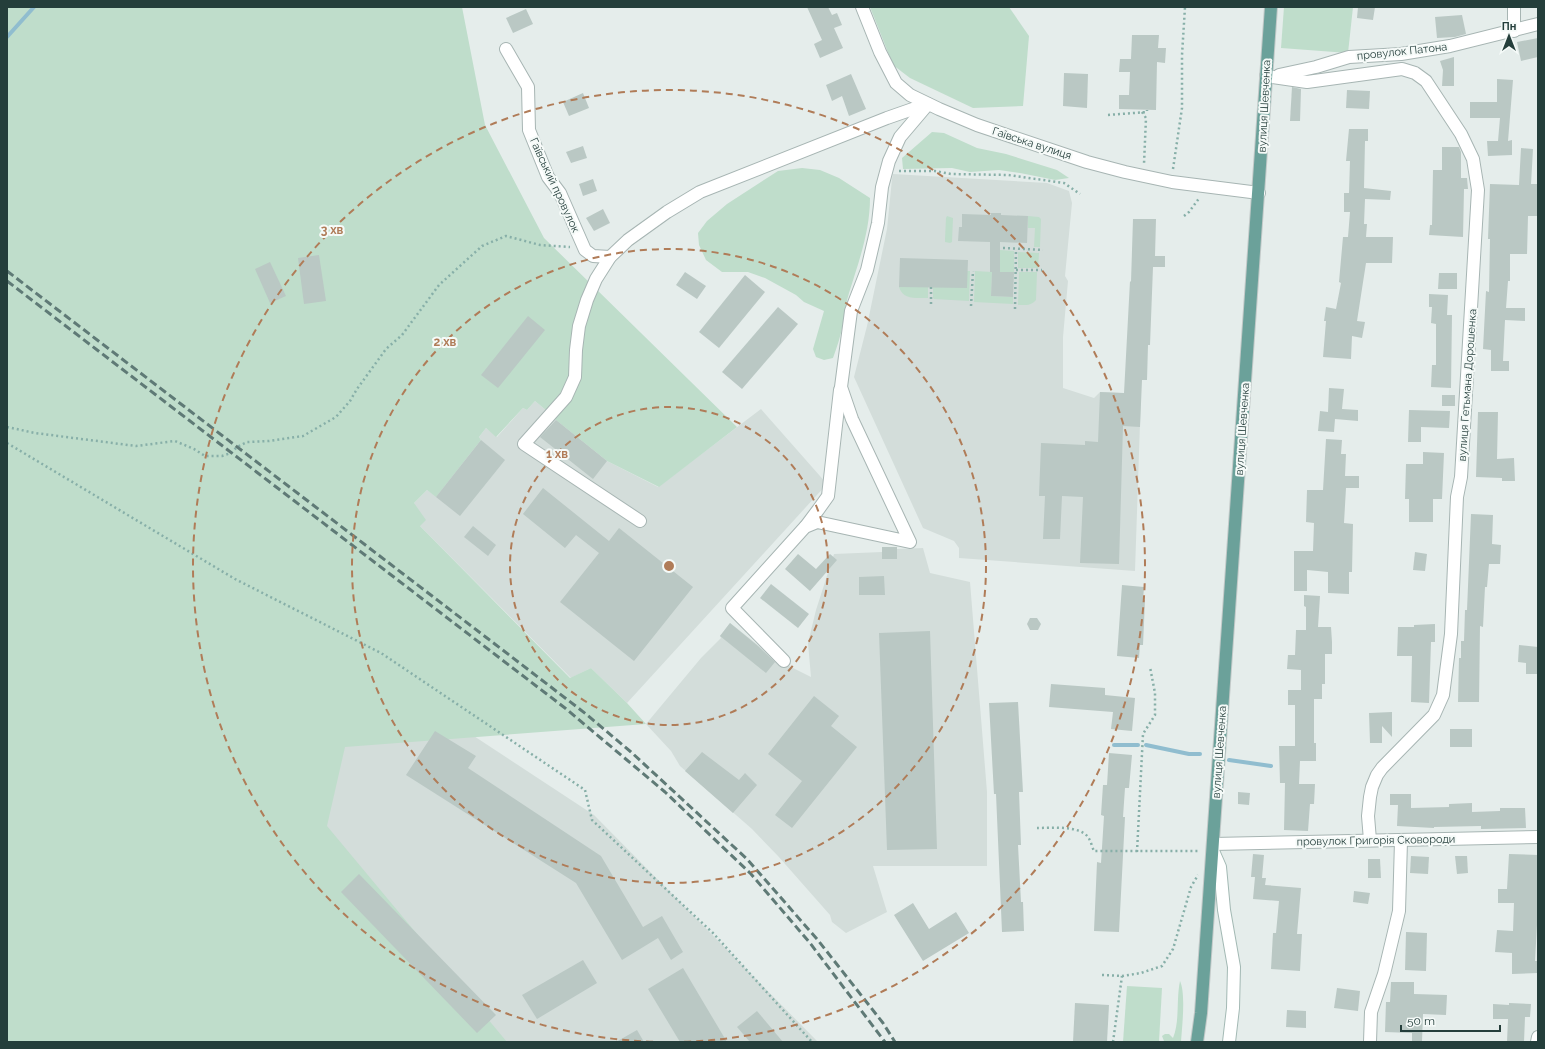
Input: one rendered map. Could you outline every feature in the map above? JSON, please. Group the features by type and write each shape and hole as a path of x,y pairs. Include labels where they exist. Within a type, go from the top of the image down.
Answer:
{"main road":[{"name":"вулиця Шевченка","path":"1197,1042 1201,1013 1213,847 1271,7"}],"street":[{"name":"Гаївська вулиця","path":"862,7 880,52 896,83 910,95 928,104 984,128 1088,162 1172,182 1259,192"},
{"path":"1514,7 1514,31"},
{"name":"провулок Патона","path":"1266,76 1316,67 1349,57 1401,54 1443,47 1538,24"},
{"name":"Гаївський провулок","path":"506,49 528,87 529,130 548,177 560,193 585,250 593,256 610,257"},
{"name":"вулиця Гетьмана Дорошенка","path":"1266,76 1307,82 1402,69 1415,72 1426,81 1436,95 1468,147 1473,159 1478,190 1461,477 1457,497 1451,634 1444,690 1440,704 1434,716 1382,768 1377,776 1372,787 1370,797 1368,816 1370,840"},
{"path":"784,661 732,608 805,527 828,496 851,311 867,270 878,222 882,187 886,171 900,137 928,104"},
{"path":"640,521 524,444 566,397 575,377 579,326 587,300 596,279 610,257 628,240 650,224 700,192 887,118 928,104"},
{"path":"805,527 817,522 910,542 852,419 841,387"},
{"name":"провулок Григорія Сковороди","path":"1213,847 1370,840 1401,841 1538,837"},
{"path":"1370,1042 1371,1012 1384,974 1399,910 1401,841"},
{"name":"вулиця Шевченка","path":"1213,847 1220,867 1224,910 1234,968 1233,1008 1229,1042"},
{"path":"1537,1042 1538,1037"}],"path":[{"path":"1172,182 1182,108 1182,55 1185,7"},
{"path":"1108,115 1147,112 1147,110"},
{"path":"1142,112 1146,118 1144,176"},
{"path":"886,171 935,171 952,174 1008,175 1064,183 1080,194"},
{"path":"1184,216 1195,205 1208,186"},
{"path":"7,427 34,433 136,446 175,441 194,449 205,456 222,456 231,453 237,446 247,442 269,441 303,436 336,417 350,401 386,349 402,335 439,285 482,246 506,236 540,245 564,247 583,246"},
{"path":"1003,248 1043,250"},
{"path":"1015,309 1016,249"},
{"path":"1016,270 1042,270"},
{"path":"971,306 973,271"},
{"path":"930,304 931,287"},
{"path":"7,443 235,579 381,653 585,790 592,820 713,933 812,1042"},
{"path":"1137,852 1143,734 1155,715 1155,693 1150,667"},
{"path":"1037,828 1066,828 1083,832 1089,838 1094,851 1137,852 1213,847"},
{"path":"1102,974 1122,976 1141,973 1162,966 1173,949 1191,887 1202,869"},
{"path":"1113,1042 1122,976"}],"shaded area":[{"path":"893,174 1047,183 1069,191 1072,203 1065,276 1068,281 1063,337 1063,388 1094,398 1100,392 1141,394 1135,571 959,558 959,548 954,541 923,528 854,377 867,326 887,229"},
{"path":"535,401 547,411 546,412 607,461 658,487 761,409 827,484 627,703 591,668 571,678 420,526 414,503 427,490 436,496 481,440 479,437 486,428 497,437 523,408 527,410"},
{"path":"882,547 897,547 897,549 923,548 930,573 970,582 987,792 987,866 873,866 887,912 846,933 832,922 830,915 752,829 680,766 671,751 646,724 701,658 721,638 720,636 730,623 777,660 811,677 808,643 816,610 834,554 882,552"},
{"path":"384,677 594,815 818,1042 294,1042 297,733"}],"green space":[{"path":"7,7 462,7 485,125 544,238 737,427 659,487 607,461 546,412 547,411 535,401 527,410 523,408 496,437 486,428 479,437 481,440 436,497 427,490 414,503 426,520 420,526 570,678 591,668 646,724 345,747 327,826 507,1042 7,1042"},
{"path":"870,7 1009,7 1029,36 1023,106 973,108 910,78 893,65"},
{"path":"1284,7 1353,7 1348,53 1281,48"},
{"path":"932,132 944,133 977,148 1006,154 1057,170 1069,178 1055,180 999,170 970,172 952,168 903,169 902,158"},
{"path":"802,168 820,170 839,178 870,198 870,210 866,234 848,296 840,336 833,358 824,360 816,357 813,349 824,311 804,302 796,295 765,278 748,272 722,272 706,260 699,245 698,233 707,221 727,204 778,171"},
{"path":"947,216 953,218 952,242 950,243 945,242"},
{"path":"1028,216 1039,217 1041,219 1040,247 1034,247 1035,228 1028,228"},
{"path":"1000,250 1014,251 1014,272 1000,272"},
{"path":"1018,252 1039,253 1038,268 1018,268"},
{"path":"970,271 969,301 933,298 933,287"},
{"path":"975,271 992,272 991,296 1013,297 1013,304 974,302"},
{"path":"1019,272 1037,272 1036,300 1030,304 1018,305"},
{"path":"899,287 928,287 928,298 915,298 907,296"},
{"path":"1180,981 1183,994 1181,1042 1162,1042 1164,1041 1162,1036 1165,1034 1169,1034 1173,1038 1177,1018"},
{"path":"1127,986 1162,988 1159,1042 1123,1042"}],"building":[{"path":"807,7 828,7 832,15 837,13 842,25 834,28 843,48 820,58 814,44 822,40"},
{"path":"1358,7 1375,7 1373,20 1357,18"},
{"path":"526,9 533,24 513,33 506,18"},
{"path":"1462,15 1466,34 1455,37 1437,38 1435,17"},
{"path":"1132,35 1159,35 1158,48 1166,48 1165,63 1157,62 1156,110 1119,109 1119,95 1129,95 1130,72 1119,72 1120,59 1131,59"},
{"path":"1538,38 1538,57 1521,61 1517,42"},
{"path":"1454,57 1454,86 1442,86 1443,70 1440,61"},
{"path":"1064,73 1088,74 1087,108 1063,106"},
{"path":"851,74 866,109 849,116 842,96 832,101 826,85"},
{"path":"1497,79 1513,80 1508,141 1512,140 1512,155 1488,156 1487,141 1498,141 1500,118 1470,118 1470,102 1497,102"},
{"path":"1292,87 1301,89 1300,121 1290,121"},
{"path":"1347,90 1370,91 1369,109 1346,108"},
{"path":"583,93 589,108 569,116 563,102"},
{"path":"1349,129 1368,129 1368,141 1365,141 1364,188 1391,191 1390,200 1365,199 1364,224 1367,224 1366,237 1393,237 1392,263 1366,263 1357,321 1365,322 1362,338 1352,336 1351,359 1323,357 1326,307 1336,309 1341,283 1339,282 1343,237 1348,237 1350,212 1344,212 1344,193 1349,193 1350,161 1346,161"},
{"path":"583,146 587,158 571,163 566,152"},
{"path":"1442,147 1459,147 1461,152 1461,178 1467,178 1468,189 1464,189 1463,237 1429,235 1430,225 1432,225 1433,170 1442,170"},
{"path":"1521,148 1533,149 1531,184 1538,184 1538,216 1528,216 1527,254 1510,254 1510,281 1508,281 1506,308 1525,308 1525,321 1505,320 1503,361 1509,361 1509,371 1491,371 1491,350 1483,349 1486,291 1489,292 1490,239 1488,239 1490,184 1519,185"},
{"path":"593,179 597,191 583,196 579,184"},
{"path":"603,209 610,223 594,231 586,218"},
{"path":"991,213 1028,216 1027,243 1000,242 1000,272 990,272 990,242 958,241 959,227 962,227 962,214 991,215"},
{"path":"1133,219 1156,219 1155,256 1165,256 1165,267 1153,267 1150,345 1148,345 1147,380 1142,380 1140,427 1123,426 1119,564 1080,563 1083,497 1062,496 1060,539 1043,539 1045,496 1039,496 1041,443 1085,445 1085,441 1098,442 1100,392 1124,393 1130,281 1131,282"},
{"path":"319,255 326,301 304,304 298,258"},
{"path":"900,258 968,260 967,288 899,287"},
{"path":"270,262 286,296 270,303 255,269"},
{"path":"685,272 706,286 697,299 676,285"},
{"path":"992,272 1014,272 1013,297 991,296"},
{"path":"1439,273 1457,273 1457,289 1438,289"},
{"path":"745,275 765,292 719,348 699,332"},
{"path":"1429,294 1448,295 1447,315 1452,315 1451,388 1431,387 1432,365 1436,365 1436,324 1431,323 1432,307 1429,307"},
{"path":"778,307 798,324 742,389 722,372"},
{"path":"528,316 545,330 498,388 481,375"},
{"path":"1329,388 1344,389 1342,409 1358,410 1358,421 1335,419 1334,432 1318,431 1320,411 1328,412"},
{"path":"1442,395 1455,395 1455,406 1442,406"},
{"path":"1409,410 1450,411 1449,428 1421,427 1421,442 1408,442"},
{"path":"1478,412 1498,412 1497,459 1514,458 1515,481 1502,481 1502,478 1476,477"},
{"path":"556,420 607,461 593,479 540,437"},
{"path":"1326,439 1342,440 1341,454 1346,454 1345,476 1359,476 1359,488 1346,488 1344,523 1353,524 1352,572 1349,572 1349,594 1328,593 1328,572 1307,570 1307,591 1294,591 1294,551 1313,551 1314,523 1306,522 1307,490 1323,490"},
{"path":"481,440 505,460 460,516 436,497"},
{"path":"1423,452 1444,453 1442,499 1433,499 1433,522 1409,522 1409,499 1405,499 1406,464 1423,464"},
{"path":"543,488 609,541 619,528 693,587 634,661 560,602 599,553 576,535 565,548 523,514"},
{"path":"1471,514 1493,515 1492,544 1501,545 1500,564 1489,564 1487,587 1485,587 1483,627 1480,626 1479,702 1458,702 1459,658 1461,658 1461,641 1464,641 1465,610 1467,610"},
{"path":"473,526 496,545 488,556 464,537"},
{"path":"882,547 897,547 897,559 882,559"},
{"path":"1415,552 1427,554 1425,571 1413,570"},
{"path":"798,554 816,569 830,554 837,560 810,591 785,569"},
{"path":"884,576 885,595 859,595 859,577"},
{"path":"771,584 809,614 798,628 760,598"},
{"path":"1122,585 1144,587 1143,600 1145,600 1143,645 1140,645 1139,658 1117,656"},
{"path":"1304,595 1320,596 1318,627 1331,627 1332,642 1332,654 1325,654 1325,684 1322,684 1322,699 1314,699 1314,743 1316,743 1316,761 1300,761 1299,784 1315,784 1314,804 1310,804 1308,831 1284,830 1285,783 1280,783 1279,746 1295,746 1295,705 1288,705 1288,690 1301,690 1301,670 1287,669 1288,655 1295,655 1296,630 1306,630 1306,607 1304,606"},
{"path":"1030,618 1037,618 1041,624 1038,630 1030,630 1027,624"},
{"path":"730,623 775,662 766,673 720,636"},
{"path":"1435,624 1435,642 1431,642 1429,703 1411,702 1412,656 1397,656 1398,627 1414,627 1414,625"},
{"path":"930,631 937,849 887,850 879,633"},
{"path":"1519,645 1538,647 1538,674 1526,674 1526,663 1518,662"},
{"path":"1051,684 1105,688 1105,695 1135,698 1132,731 1111,729 1113,712 1049,707"},
{"path":"814,696 839,716 831,726 857,747 792,828 775,815 802,781 768,754"},
{"path":"1018,702 1023,792 1019,792 1021,845 1018,845 1024,931 1002,932 996,794 994,794 989,703"},
{"path":"1392,712 1392,737 1382,726 1382,743 1370,743 1369,713"},
{"path":"1450,729 1472,729 1472,747 1450,747"},
{"path":"435,731 476,756 468,768 601,856 643,927 662,916 683,952 671,960 658,938 622,960 576,883 406,775"},
{"path":"702,752 739,780 745,773 757,785 733,813 685,771"},
{"path":"1109,753 1132,755 1129,788 1125,788 1123,817 1125,817 1119,932 1094,931 1097,862 1101,863 1104,816 1101,815 1103,785 1107,785"},
{"path":"1238,792 1250,793 1249,805 1238,804"},
{"path":"1390,794 1411,794 1411,808 1449,807 1449,804 1472,803 1472,812 1500,811 1500,808 1525,808 1526,828 1481,829 1481,826 1434,828 1397,826 1398,805 1390,805"},
{"path":"1253,854 1264,855 1262,878 1266,878 1265,885 1301,888 1297,934 1302,934 1300,971 1271,969 1273,933 1276,933 1279,901 1253,899 1255,877 1251,877"},
{"path":"1509,854 1538,855 1538,925 1535,961 1538,961 1538,973 1512,974 1512,953 1495,952 1497,930 1513,931 1514,903 1498,903 1498,889 1507,889"},
{"path":"1411,856 1429,857 1428,874 1410,873"},
{"path":"1455,856 1467,856 1468,873 1457,874"},
{"path":"1368,859 1380,859 1381,878 1368,878"},
{"path":"359,874 496,1015 477,1033 341,892"},
{"path":"1354,891 1370,893 1368,904 1353,902"},
{"path":"913,903 929,929 956,912 969,933 923,961 894,915"},
{"path":"1406,932 1427,933 1426,971 1405,970"},
{"path":"583,960 597,983 537,1019 522,995"},
{"path":"683,968 727,1042 680,1042 648,989"},
{"path":"1391,982 1414,982 1414,994 1447,995 1446,1015 1423,1014 1422,1042 1412,1042 1412,1033 1385,1032 1386,1002 1390,1002"},
{"path":"1337,988 1360,991 1358,1011 1334,1008"},
{"path":"1075,1003 1109,1005 1107,1042 1073,1042"},
{"path":"1509,1003 1531,1004 1530,1017 1525,1017 1524,1042 1507,1042 1508,1019 1493,1019 1493,1004 1509,1005"},
{"path":"1287,1010 1306,1011 1306,1028 1286,1027"},
{"path":"757,1011 783,1042 750,1042 737,1027"},
{"path":"637,1030 644,1042 616,1042"}],"waterway":[{"path":"7,37 34,7"},
{"path":"1114,745 1138,745"},
{"path":"1146,745 1189,754 1200,754"},
{"path":"1229,760 1271,766"}],"railway":[{"path":"7,271 586,714 631,752 747,859 817,939 883,1023 895,1042"},
{"path":"7,281 565,708 665,792 751,874 810,943 885,1042"}]}
